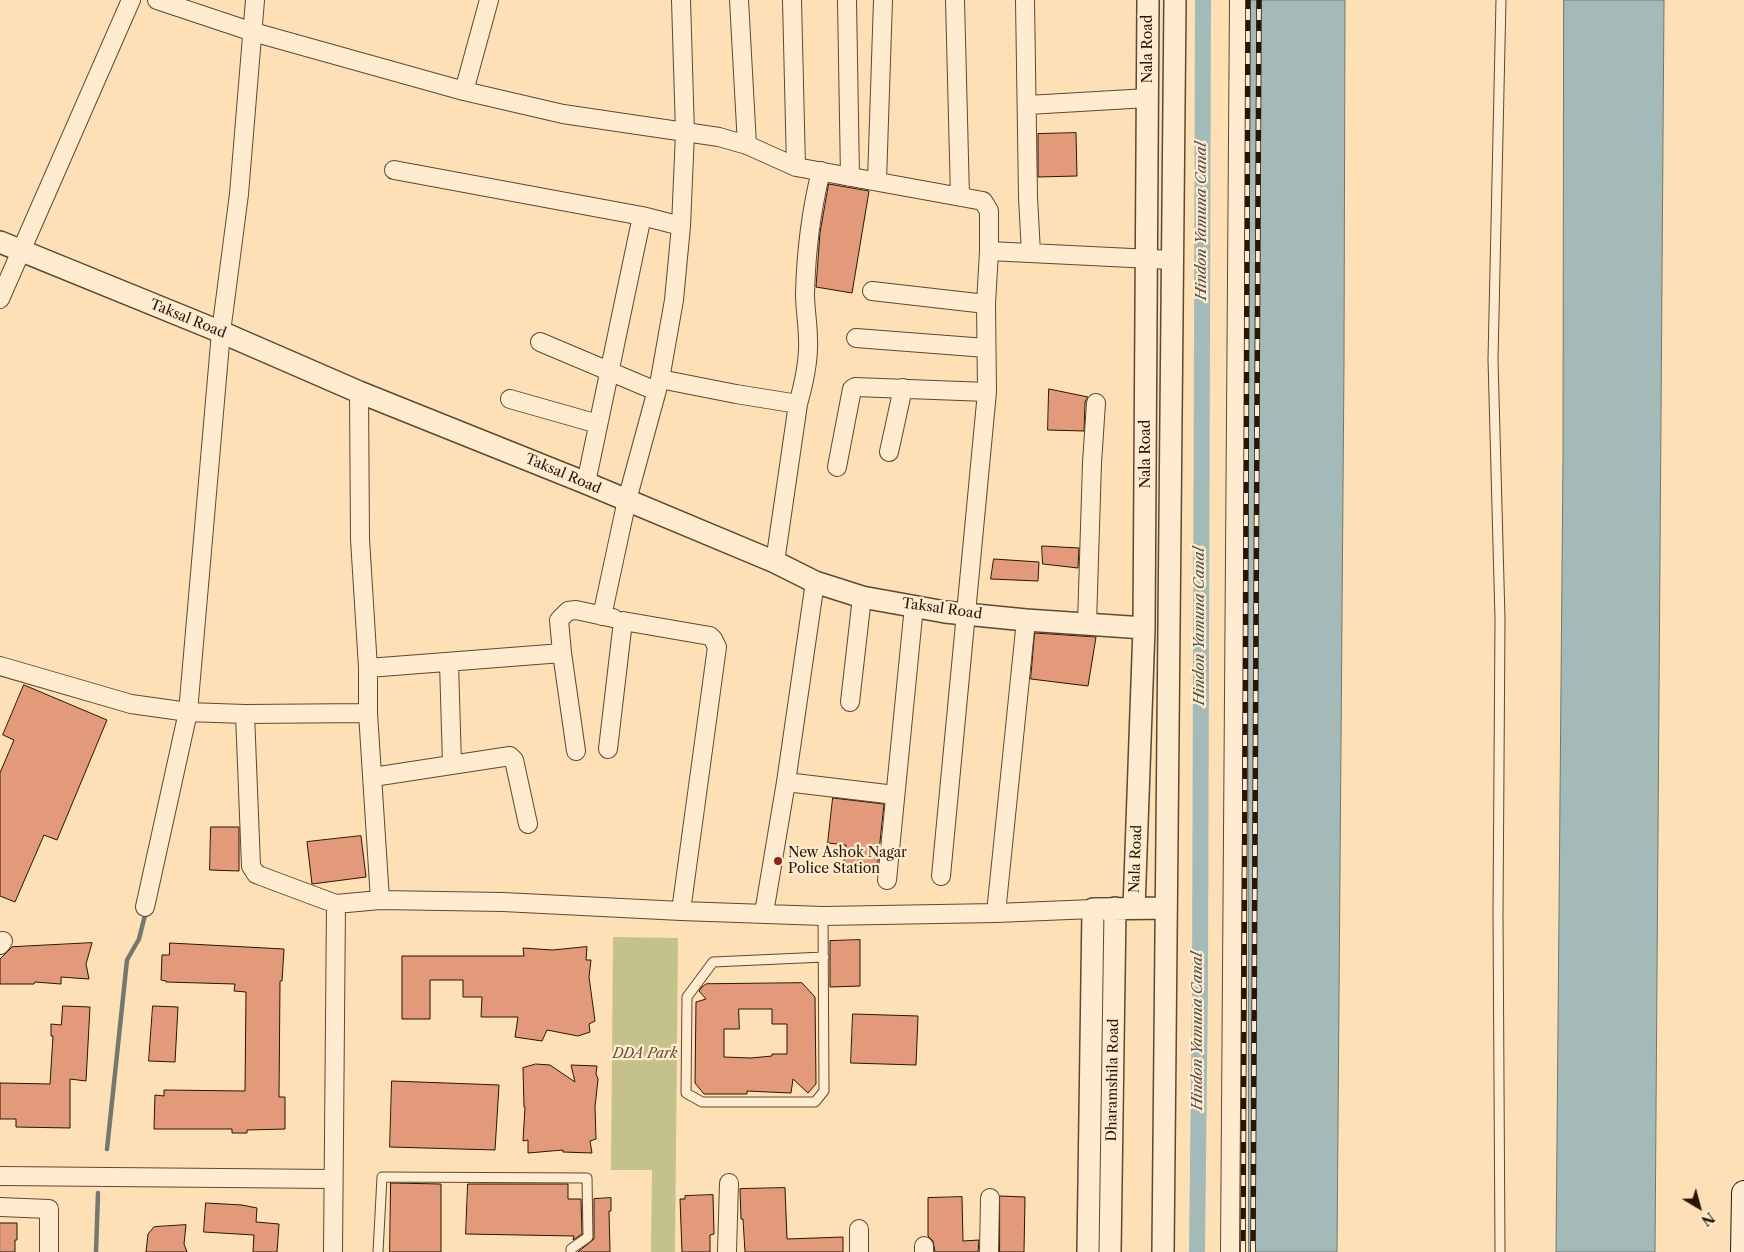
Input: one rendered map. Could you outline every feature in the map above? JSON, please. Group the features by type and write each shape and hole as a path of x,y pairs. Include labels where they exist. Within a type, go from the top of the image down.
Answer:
{"main road":[{"path":"1743,1252 1744,1193"}],"street":[{"path":"0,299 131,0"},
{"path":"157,0 253,32 464,91 563,114 719,137 746,145 796,167 960,196 983,201 988,206 987,392 941,876"},
{"path":"145,907 188,712 221,332 238,194 255,0"},
{"path":"464,91 489,0"},
{"path":"602,616 627,500 658,385 674,300 682,226 685,133 681,0"},
{"path":"739,0 746,145"},
{"path":"792,0 796,167"},
{"path":"847,0 850,177"},
{"path":"877,181 883,0"},
{"path":"955,0 960,196"},
{"path":"1025,0 1028,197 1031,253"},
{"name":"Nala Road","path":"1125,908 1144,628 1148,0"},
{"name":"Nala Road","path":"1163,1252 1175,0"},
{"path":"1230,1252 1239,0"},
{"path":"1028,105 1148,98"},
{"path":"394,170 642,216 682,226"},
{"path":"775,562 798,404 805,379 808,342 805,297 806,260 815,194 821,172"},
{"path":"586,483 642,216"},
{"name":"Taksal Road","path":"0,242 221,332 359,392 627,500 775,562 815,582 862,597 914,606 1026,620 1144,628"},
{"path":"989,251 1172,260"},
{"path":"872,291 986,304"},
{"path":"1146,332 1172,334"},
{"path":"856,338 986,348"},
{"path":"540,342 609,372 658,385 736,394 798,404"},
{"path":"838,467 852,389 859,386 987,392"},
{"path":"890,452 903,388"},
{"path":"359,392 360,539 368,668 368,713 380,900"},
{"path":"510,399 598,424"},
{"path":"1087,623 1092,463 1096,402"},
{"path":"764,913 786,782 815,582"},
{"path":"850,702 862,597"},
{"path":"886,880 914,606"},
{"path":"576,751 562,653 559,620 562,615 568,611 576,610 623,621 710,636 713,639 717,647 681,911"},
{"path":"996,912 1026,620"},
{"path":"608,749 623,621"},
{"path":"368,668 562,653"},
{"path":"449,663 452,764"},
{"path":"0,666 131,704 188,712 245,714 368,713"},
{"path":"245,714 252,870 260,876 336,904 380,900 503,902 823,916 1165,908"},
{"path":"373,778 508,755 514,760 528,824"},
{"path":"786,782 895,795"},
{"path":"332,1252 336,904"},
{"name":"Dharamshila Road","path":"1110,1252 1125,908"},
{"name":"Dharamshila Road","path":"1088,1252 1094,909"},
{"path":"0,1176 333,1180"},
{"path":"728,1252 729,1183"},
{"path":"989,1252 990,1198"},
{"path":"0,1207 48,1209 49,1252"},
{"path":"859,1230 859,1252"}],"lane":[{"path":"1500,1252 1498,923 1500,620 1493,359 1501,0"},
{"path":"823,916 824,957 824,1090 815,1102 702,1102 686,1093 686,996 713,962 824,957"},
{"path":"378,1252 382,1177 587,1178 588,1237 570,1249 570,1252"}],"green space":[{"name":"DDA Park","path":"613,937 678,938 675,1252 651,1252 652,1170 611,1170"}],"water":[{"path":"1248,0 1345,0 1337,1252 1249,1252"},
{"path":"1564,0 1664,0 1655,1252 1556,1252 1563,459"}],"building":[{"path":"1076,133 1077,176 1038,177 1038,134"},
{"path":"829,184 869,191 852,293 816,287 820,233"},
{"path":"1049,389 1088,397 1085,402 1084,431 1048,430"},
{"path":"1042,546 1079,548 1078,568 1043,564"},
{"path":"994,559 1039,562 1038,581 991,579"},
{"path":"1035,633 1096,637 1088,686 1031,679"},
{"path":"24,685 107,720 57,840 44,835 15,902 0,896 0,773 14,740 3,735"},
{"path":"833,798 884,804 877,870 843,867 846,845 828,843"},
{"path":"211,827 239,827 239,871 210,870"},
{"path":"361,836 366,877 312,884 307,842"},
{"path":"860,940 860,986 830,987 830,941"},
{"path":"92,943 86,964 89,979 61,977 61,984 35,982 34,984 0,984 0,959 12,947"},
{"path":"170,943 284,949 282,981 280,981 279,1097 285,1097 285,1129 247,1130 247,1133 232,1133 232,1129 154,1129 155,1095 164,1096 164,1090 245,1091 246,992 234,991 235,984 166,982 161,980 162,955 169,955"},
{"path":"587,947 586,960 591,960 589,977 595,1021 589,1024 590,1032 578,1036 547,1030 542,1041 515,1037 518,1017 481,1017 482,997 463,997 463,980 430,980 430,1019 402,1019 402,956 524,956 523,948 552,950"},
{"path":"802,983 815,997 816,1084 808,1093 793,1079 791,1093 747,1091 747,1094 704,1094 695,1083 696,1002 706,999 699,991 706,984","holes":["739,1009 772,1009 772,1024 787,1024 787,1054 772,1054 772,1056 751,1058 724,1057 724,1029 739,1029"]},
{"path":"63,1006 90,1007 86,1081 70,1079 70,1128 16,1127 16,1119 0,1119 0,1083 50,1084 53,1036 51,1036 51,1024 61,1025"},
{"path":"153,1006 178,1007 175,1062 149,1061"},
{"path":"853,1014 918,1016 916,1065 851,1063"},
{"path":"536,1064 550,1065 575,1082 571,1065 597,1066 596,1139 590,1141 592,1153 563,1152 563,1150 528,1153 528,1140 523,1141 525,1107 523,1068"},
{"path":"392,1081 499,1085 495,1150 390,1147"},
{"path":"391,1183 441,1184 441,1252 390,1252"},
{"path":"468,1184 568,1184 568,1199 581,1199 582,1234 573,1240 574,1236 466,1234"},
{"path":"785,1188 787,1239 843,1237 843,1252 745,1252 740,1189"},
{"path":"713,1195 714,1234 710,1235 710,1252 682,1252 680,1199 685,1199 685,1196"},
{"path":"1000,1196 1025,1197 1024,1252 1000,1252"},
{"path":"962,1197 963,1241 979,1240 978,1252 935,1252 933,1241 928,1236 928,1198"},
{"path":"611,1198 611,1211 609,1211 610,1252 578,1252 594,1239 594,1199"},
{"path":"206,1203 242,1205 257,1208 256,1222 279,1224 277,1252 253,1252 254,1235 204,1232"},
{"path":"0,1223 17,1223 15,1252 0,1252"},
{"path":"186,1225 184,1244 187,1252 146,1252 148,1234 154,1227"}],"waterway":[{"name":"Hindon Yamuna Canal","path":"1197,1252 1200,985 1203,0"},
{"path":"107,1149 127,960 139,939 146,911"},
{"path":"96,1252 98,1193"}],"railway":[{"path":"1243,1252 1248,0"},
{"path":"1253,1252 1259,0"}],"place":[{"name":"New Ashok Nagar Police Station","path":"778,861"}]}
